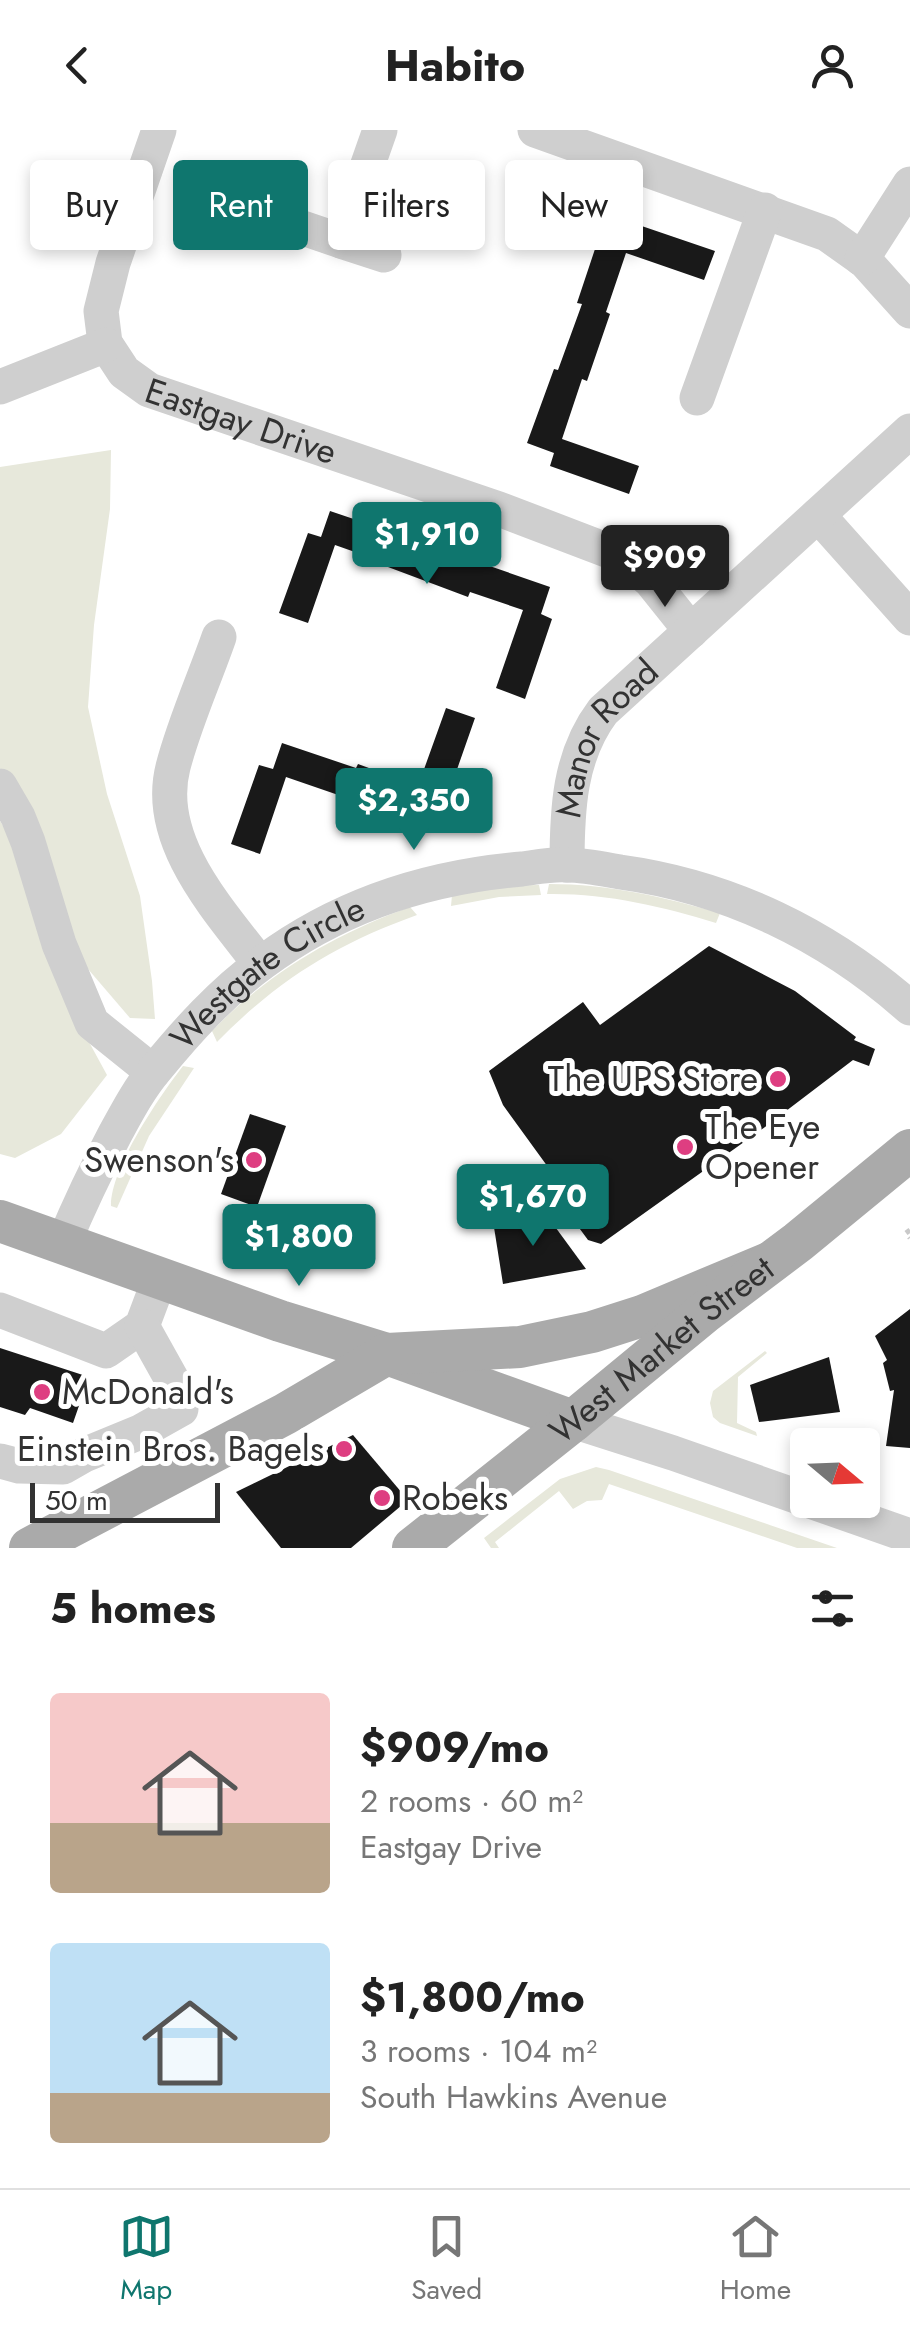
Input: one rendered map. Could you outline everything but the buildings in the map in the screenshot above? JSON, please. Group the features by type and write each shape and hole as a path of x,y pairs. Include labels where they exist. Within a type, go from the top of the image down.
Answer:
{"main road":[{"name":"West Market Street","path":"413,1548 910,1150"},
{"path":"0,1220 573,1421"},
{"path":"30,1548 285,1414 387,1354 520,1347 592,1332 642,1316 771,1262"}],"street":[{"path":"0,387 106,345 101,310 159,130"},
{"path":"369,160 380,130"},
{"path":"535,130 827,234 862,259 910,311"},
{"path":"862,259 910,184"},
{"path":"697,398 765,210"},
{"path":"369,250 384,255"},
{"name":"Eastgay Drive","path":"106,345 124,372 149,390 499,509 622,556 651,581 690,631"},
{"name":"Manor Road","path":"567,865 573,773 590,728 690,631 910,431"},
{"path":"818,515 910,618"},
{"path":"219,637 172,769 170,812 184,853 202,884 260,964"},
{"path":"0,786 23,829 58,944 85,1004 110,1008 160,1064"},
{"name":"Westgate Circle","path":"63,1244 84,1193 131,1104 160,1064 223,995 260,964 316,927 358,907 430,882 482,872 567,865 690,885 809,934 910,1008"},
{"path":"0,1310 106,1351 142,1326 160,1278"},
{"path":"142,1326 171,1378 181,1409 218,1449"},
{"path":"0,1461 62,1468 181,1409"},
{"path":"573,1421 910,1536"},
{"path":"62,1468 83,1520"}],"path":[{"path":"910,1230 906,1234 910,1238"}],"shaded area":[{"path":"111,450 110,509 94,625 88,707 107,794 140,896 155,1019 130,1018 70,948 37,839 0,768 0,467"},
{"path":"0,821 20,853 71,1009 107,1075 61,1134 15,1158 0,1154"},
{"path":"549,884 636,892 720,913 716,923 633,902 547,894"},
{"path":"539,885 541,895 499,897 451,906 452,895 500,886"},
{"path":"410,907 417,915 360,938 310,966 263,1000 217,1042 212,1031 279,973 329,943"},
{"path":"183,1066 194,1068 149,1136 117,1208 111,1206 127,1153"},
{"path":"765,1351 738,1377 737,1423 757,1436 720,1423 713,1417 710,1403 713,1391"},
{"path":"596,1467 837,1548 797,1548 609,1484 602,1500 587,1501 573,1509 559,1491 495,1542 499,1548 491,1548 484,1538 560,1479"}],"place":[{"name":"The UPS Store","path":"778,1079"},
{"name":"The Eye Opener","path":"685,1147"},
{"name":"Swenson's","path":"254,1160"},
{"name":"McDonald's","path":"42,1392"},
{"name":"Einstein Bros. Bagels","path":"344,1449"},
{"name":"Robeks","path":"382,1498"}]}
